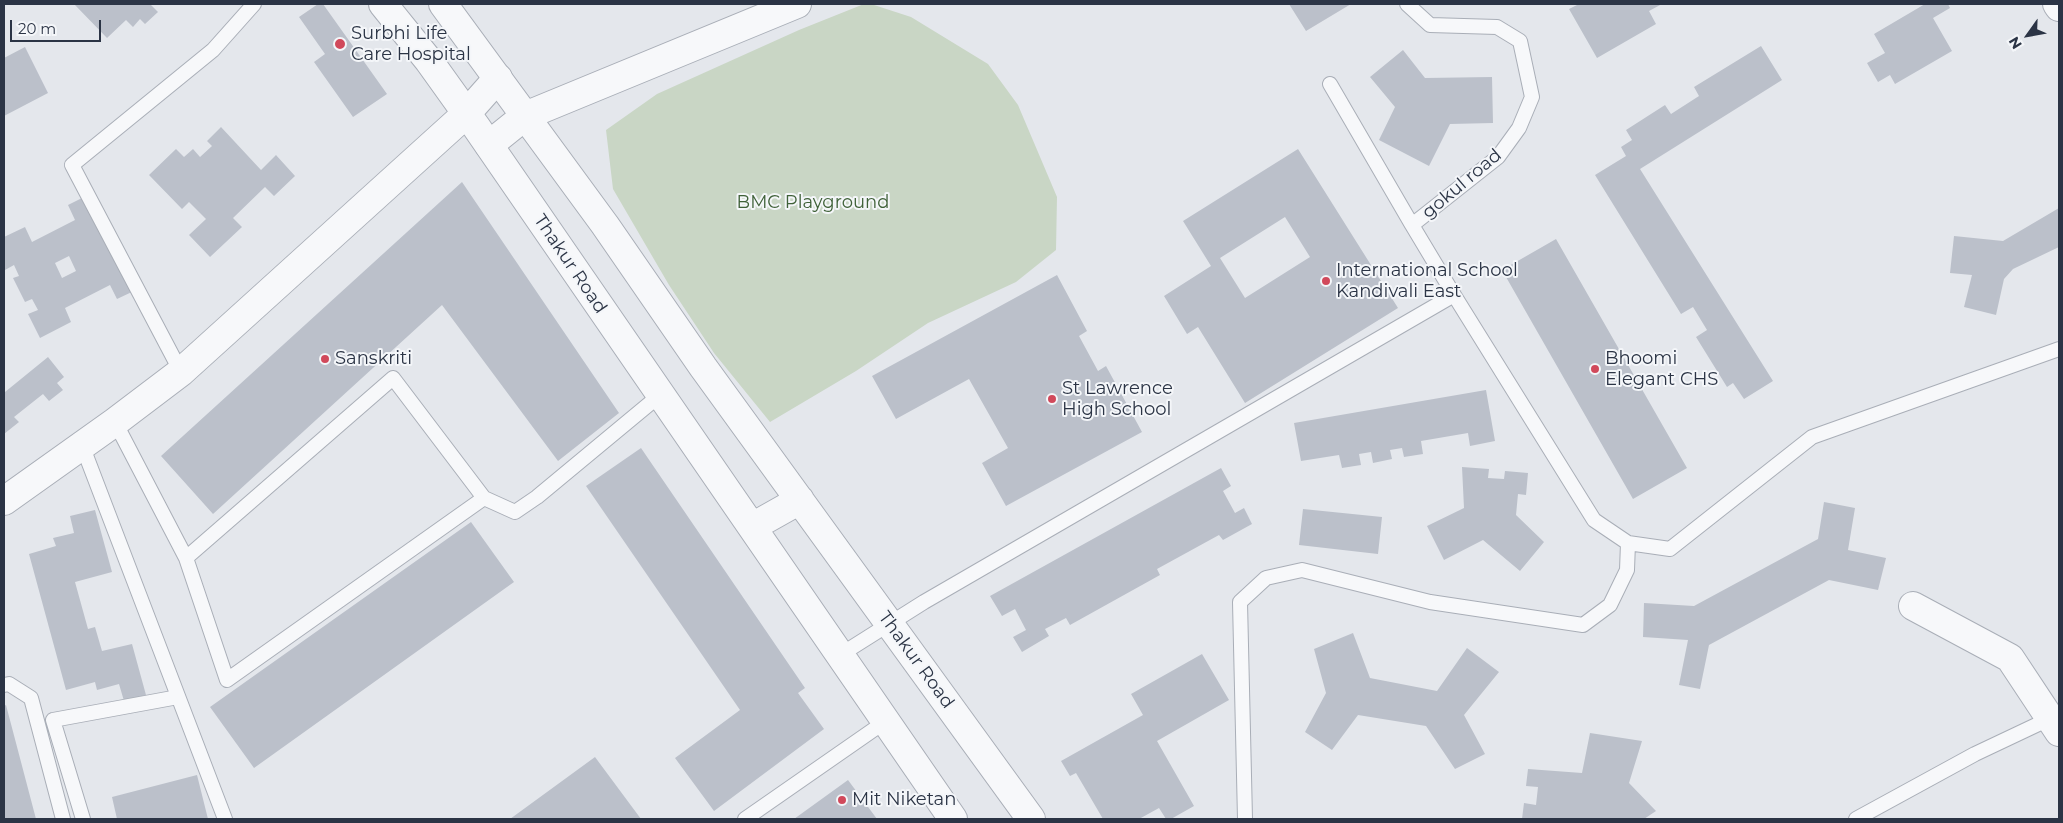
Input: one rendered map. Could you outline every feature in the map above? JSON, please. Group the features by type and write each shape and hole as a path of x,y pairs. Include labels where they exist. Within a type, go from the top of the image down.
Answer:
{"street":[{"name":"Thakur Road","path":"383,4 428,61 489,145 886,721 949,818"},
{"name":"Thakur Road","path":"443,4 605,225 703,367 1031,819"},
{"path":"489,145 525,116 796,4"},
{"path":"4,501 116,422 181,372 466,114 498,78"},
{"path":"752,527 800,500"},
{"path":"1913,606 2010,658 2054,725"}],"lane":[{"path":"181,372 72,165 213,50 254,4"},
{"name":"gokul road","path":"1407,4 1430,25 1497,27 1520,41 1532,96 1518,128 1498,158 1412,225 1594,520 1628,543"},
{"path":"1330,84 1412,225"},
{"path":"840,656 889,622 1454,295"},
{"path":"1245,819 1240,602 1266,578 1302,570 1430,602 1583,625 1610,605 1627,570 1628,543 1670,549 1812,437 2059,349"},
{"path":"186,558 393,378 484,498 515,512 536,497 660,395"},
{"path":"116,422 186,558 227,680 484,498"},
{"path":"82,445 225,819"},
{"path":"4,686 9,684 31,698 63,819"},
{"path":"83,819 53,720 178,696"},
{"path":"745,819 886,721"},
{"path":"1856,819 1975,754 2054,725"}],"green space":[{"name":"BMC Playground","path":"864,4 871,4 911,17 988,64 1018,105 1057,197 1056,250 1016,282 928,323 856,371 770,422 714,353 669,285 613,189 606,130 657,94 799,30"}],"building":[{"path":"74,4 150,4 158,12 145,24 140,19 133,27 126,20 107,38"},
{"path":"318,4 323,4 387,94 353,117 314,62 325,54 299,17"},
{"path":"1289,4 1351,4 1306,31"},
{"path":"1579,4 1662,4 1649,11 1656,24 1597,58 1569,9"},
{"path":"1925,4 1948,4 1950,8 1933,18 1952,51 1895,84 1890,75 1878,82 1867,63 1885,53 1874,34"},
{"path":"1761,46 1782,80 1640,169 1773,381 1744,399 1733,383 1727,387 1696,337 1707,330 1693,307 1681,314 1595,175 1626,156 1621,147 1632,140 1626,130 1665,105 1671,114 1699,96 1694,87"},
{"path":"25,47 48,93 4,116 4,58"},
{"path":"1403,50 1425,78 1492,77 1493,123 1450,124 1429,166 1379,140 1395,107 1370,77"},
{"path":"221,127 261,170 276,155 295,176 274,196 265,187 233,218 242,227 210,257 189,235 206,219 189,202 182,209 149,175 176,149 184,157 193,149 200,157 212,146 207,141"},
{"name":"International School Kandivali East","path":"1298,149 1398,308 1245,403 1198,327 1187,334 1164,296 1211,266 1183,221","holes":["1285,217 1310,257 1245,298 1220,258"]},
{"name":"Sanskriti","path":"462,182 619,413 558,461 442,305 213,514 161,456"},
{"path":"88,195 136,290 117,299 110,285 65,308 71,322 40,338 28,314 38,310 32,299 25,302 13,278 19,276 14,265 5,270 4,268 4,237 25,227 32,242 75,220 68,205","holes":["69,256 76,271 62,278 55,263"]},
{"path":"2059,208 2059,247 2013,269 2004,279 1996,315 1964,307 1972,275 1950,273 1954,236 2003,241"},
{"name":"Bhoomi Elegant CHS","path":"1556,239 1687,468 1633,499 1502,270"},
{"name":"St Lawrence High School","path":"1057,275 1087,331 1079,336 1098,371 1106,366 1142,432 1006,506 982,463 1008,448 969,379 896,419 872,376"},
{"path":"48,357 64,377 57,383 63,390 49,401 43,394 14,417 19,422 4,434 4,390 5,392"},
{"path":"1486,390 1495,441 1470,446 1468,433 1421,441 1423,454 1404,457 1402,448 1390,450 1392,459 1373,463 1371,452 1359,454 1361,465 1342,468 1339,455 1301,461 1294,423"},
{"path":"641,448 805,688 798,693 824,729 714,811 675,758 740,710 586,486"},
{"path":"1462,467 1489,469 1488,478 1504,479 1505,471 1528,473 1526,495 1518,494 1516,515 1544,542 1520,571 1483,540 1444,560 1427,526 1464,508"},
{"path":"1221,468 1231,486 1223,491 1235,513 1244,508 1252,524 1223,540 1219,535 1157,569 1160,575 1070,625 1066,618 1045,629 1049,636 1022,652 1013,637 1026,630 1015,609 1002,616 990,596"},
{"path":"1824,502 1855,508 1848,550 1886,558 1878,590 1829,580 1709,645 1700,689 1679,685 1688,640 1643,637 1644,603 1694,606 1818,539"},
{"path":"1303,509 1382,517 1378,554 1299,545"},
{"path":"95,510 112,572 75,582 88,629 95,627 102,651 132,644 146,695 124,701 119,684 97,690 95,682 66,690 29,554 56,546 53,538 74,533 70,516"},
{"path":"471,522 514,582 254,768 210,707"},
{"path":"1353,633 1370,678 1437,691 1467,648 1499,672 1464,715 1485,754 1455,769 1426,726 1358,715 1332,750 1305,732 1326,693 1314,649"},
{"path":"1202,654 1229,700 1157,741 1194,806 1171,819 1166,819 1159,808 1139,819 1103,819 1076,773 1070,776 1061,761 1143,715 1131,694"},
{"path":"6,705 36,819 4,819 4,706"},
{"path":"1590,733 1642,741 1629,783 1656,811 1644,819 1522,819 1524,803 1536,805 1538,787 1526,786 1528,769 1582,773"},
{"path":"595,757 641,819 510,819"},
{"path":"197,775 208,819 117,819 112,797"},
{"name":"Mit Niketan","path":"848,780 877,819 794,819"}],"place":[{"name":"Surbhi Life Care Hospital","path":"340,44"},
{"name":"International School Kandivali East","path":"1326,281"},
{"name":"Sanskriti","path":"325,359"},
{"name":"Bhoomi Elegant CHS","path":"1595,369"},
{"name":"St Lawrence High School","path":"1052,399"},
{"name":"Mit Niketan","path":"842,800"}]}
